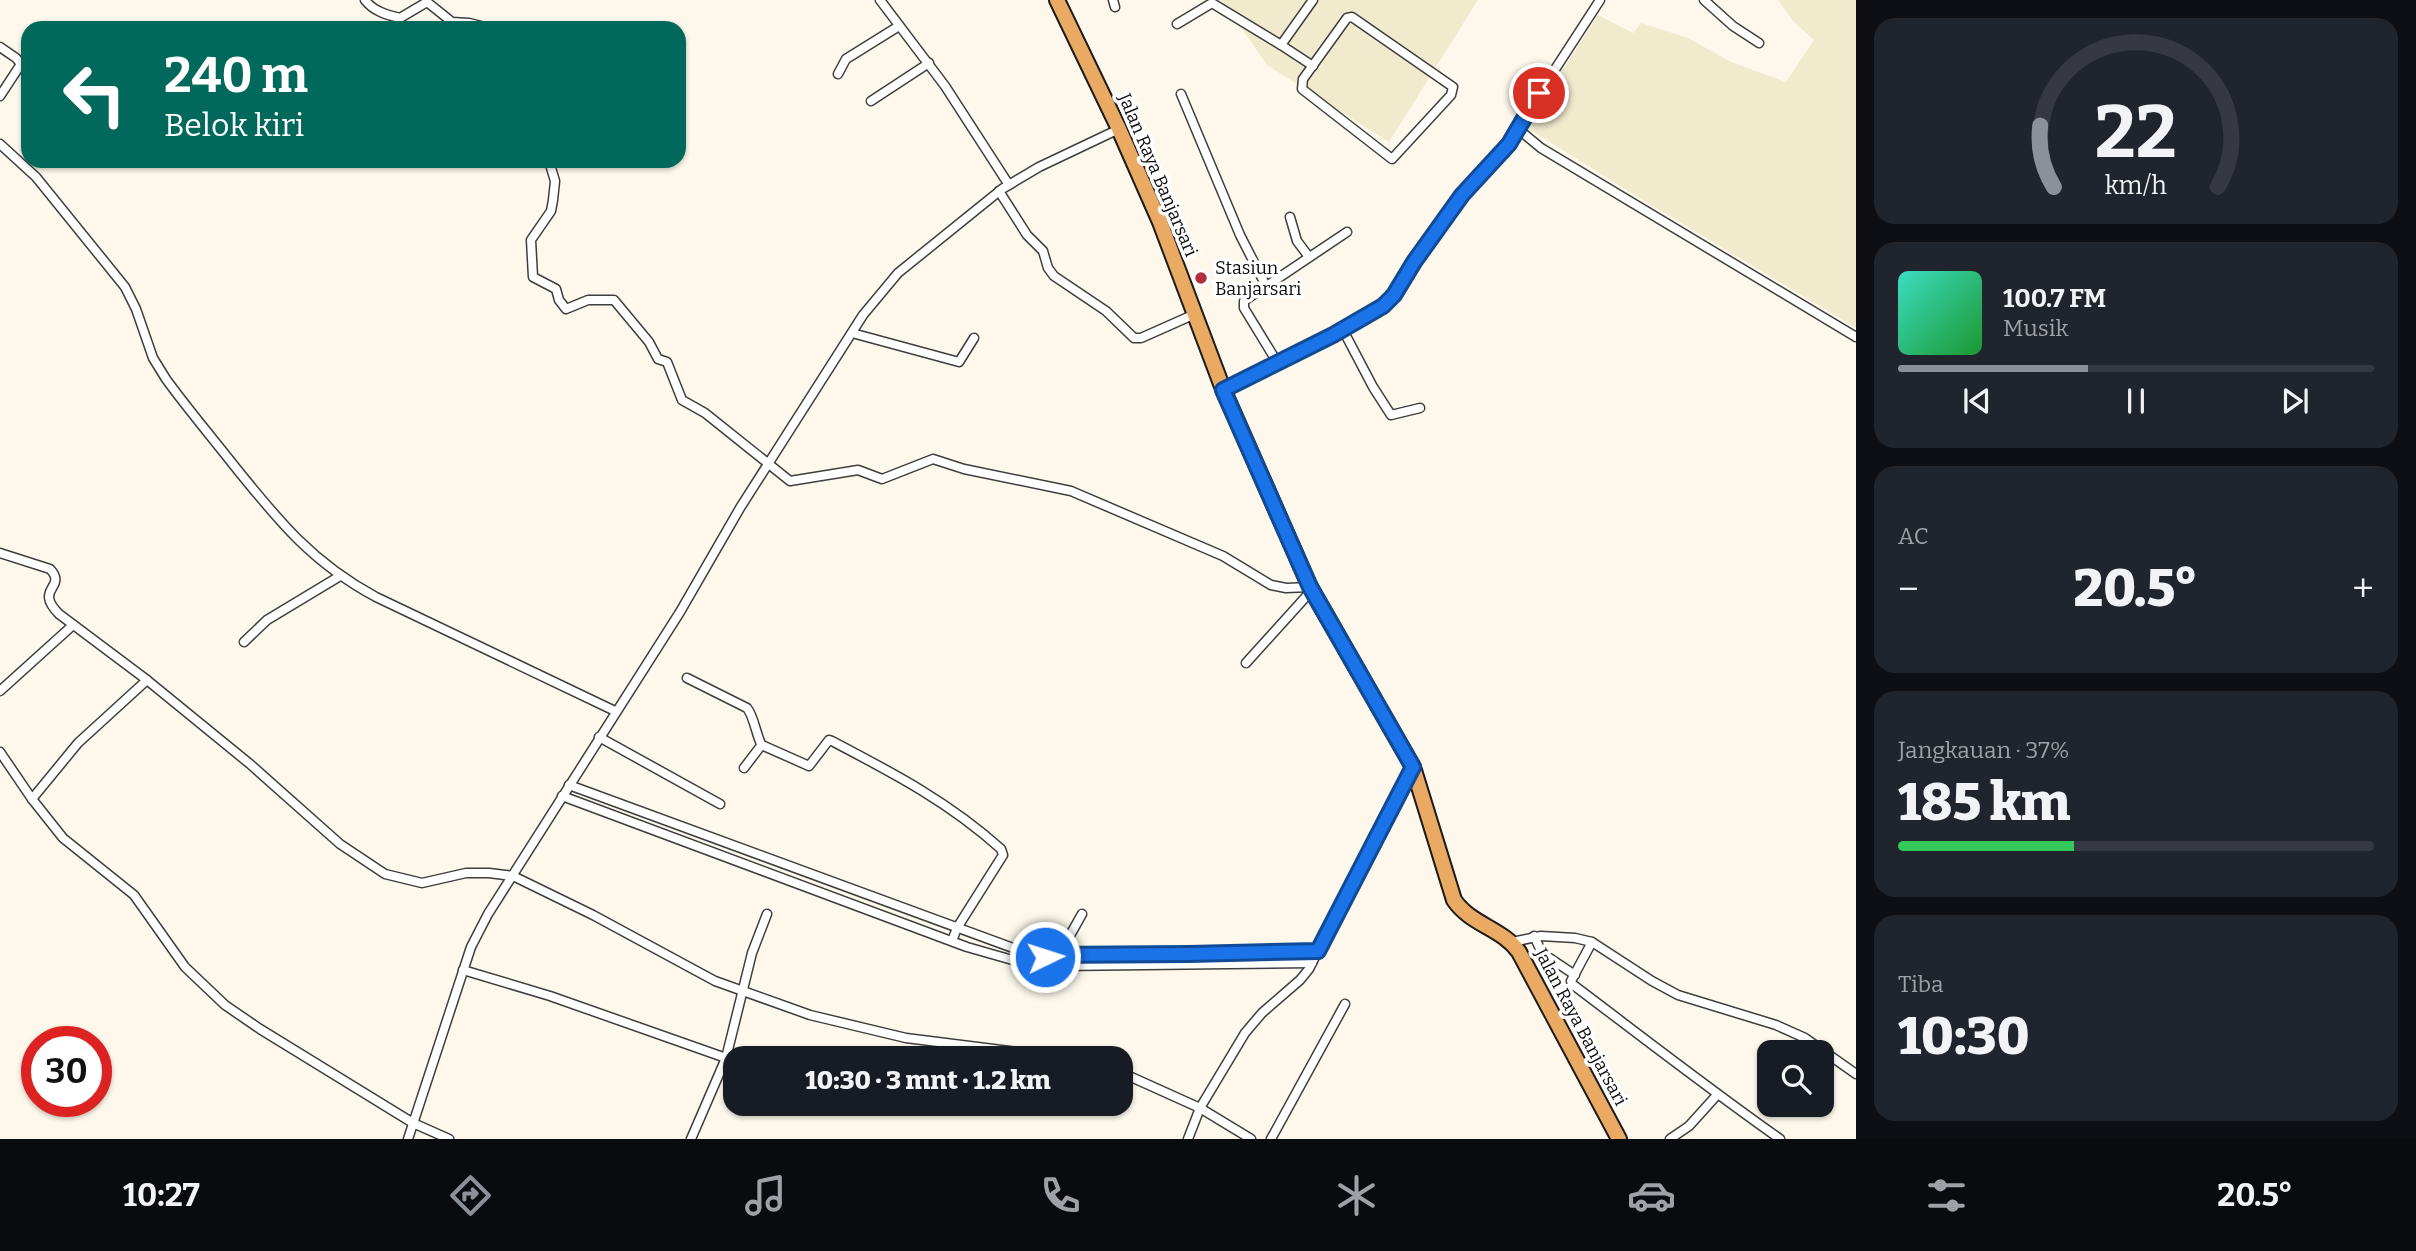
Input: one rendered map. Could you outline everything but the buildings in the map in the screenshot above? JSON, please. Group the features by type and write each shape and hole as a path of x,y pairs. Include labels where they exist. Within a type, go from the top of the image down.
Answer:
{"highway":[{"name":"Jalan Raya Banjarsari","path":"1057,0 1119,128 1160,222 1223,390 1311,588 1413,767 1454,900 1467,915 1512,942 1619,1139"}],"street":[{"path":"365,0 385,15 400,18 427,2 451,21"},
{"path":"880,0 929,63 1009,184"},
{"path":"1281,45 1313,0"},
{"path":"1704,0 1738,30 1759,43"},
{"path":"1223,390 1343,330 1383,306 1394,295 1462,195 1509,144 1596,2"},
{"path":"1177,24 1212,3 1313,66"},
{"path":"1352,17 1453,87 1454,91 1395,158 1390,159 1302,89 1301,83 1313,66 1347,18 1352,17"},
{"path":"838,74 846,59 899,26"},
{"path":"0,47 20,64 0,96"},
{"path":"871,101 929,63"},
{"path":"1181,94 1240,235 1265,286"},
{"path":"408,1139 471,947 488,914 680,612 740,508 863,315 898,273 999,191 1119,128"},
{"path":"1517,128 1541,148 1856,337"},
{"path":"0,144 21,163"},
{"path":"26,168 121,281 136,309 153,358 186,406 285,528 340,576 376,597 615,711"},
{"path":"551,168 555,181 551,211 531,240 533,277 556,289 559,300 566,309 588,300 614,300 649,342 658,359 667,362 682,400 705,413 790,481 858,470 882,479 933,459 964,469 1071,491 1223,556 1271,585 1311,588"},
{"path":"999,191 1025,232 1043,251 1048,268 1054,276 1106,311 1134,338 1140,338 1195,314"},
{"path":"1290,217 1297,241 1309,257"},
{"path":"1277,362 1244,308 1244,301 1347,232"},
{"path":"1343,330 1364,372 1391,415 1420,408"},
{"path":"852,333 959,362 974,338"},
{"path":"0,553 50,569 56,580 48,597 52,607 250,764 340,844 385,874 422,883 466,873 513,876 593,915 715,981 741,991 810,1015 906,1038 970,1046"},
{"path":"244,642 267,620 340,576"},
{"path":"1246,663 1311,588"},
{"path":"0,691 73,625"},
{"path":"687,678 751,711 753,727 762,746 809,766 826,743 832,741 904,779 961,815 1000,849 1002,859 955,935"},
{"path":"32,799 78,743 147,680"},
{"path":"599,737 720,804"},
{"path":"744,768 762,746"},
{"path":"0,752 63,838 134,895 185,967 225,1005 413,1123 449,1139"},
{"path":"1188,1139 1200,1108 1245,1033 1262,1013 1300,980 1315,957 1413,767"},
{"path":"569,785 672,830 990,947 1024,952 1044,959 1059,955 1126,960 1315,957"},
{"path":"562,796 672,830 785,871 990,947 1016,961 1315,957"},
{"path":"729,1046 752,953 767,914"},
{"path":"1059,955 1082,914"},
{"path":"1534,936 1542,953 1717,1095 1780,1139"},
{"path":"1512,942 1534,936 1558,936 1592,942 1678,995 1776,1025 1805,1038 1856,1074"},
{"path":"1573,978 1592,942"},
{"path":"463,970 550,996 723,1057"},
{"path":"1271,1139 1345,1004"},
{"path":"691,1139 723,1065"},
{"path":"1133,1078 1200,1108 1251,1139"},
{"path":"1670,1139 1689,1126 1717,1095"}],"shaded area":[{"path":"1222,0 1478,0 1389,142 1267,65"},
{"path":"1778,0 1856,0 1856,328 1526,127 1598,15 1633,33 1641,23 1688,38 1731,62 1786,82 1814,40 1793,21"}],"place":[{"name":"Stasiun Banjarsari","path":"1201,278"}],"route":[{"path":"1045,957 1318,951 1413,767 1310,587 1223,390 1333,335 1383,306 1394,295 1462,195 1509,144 1539,93"}]}
